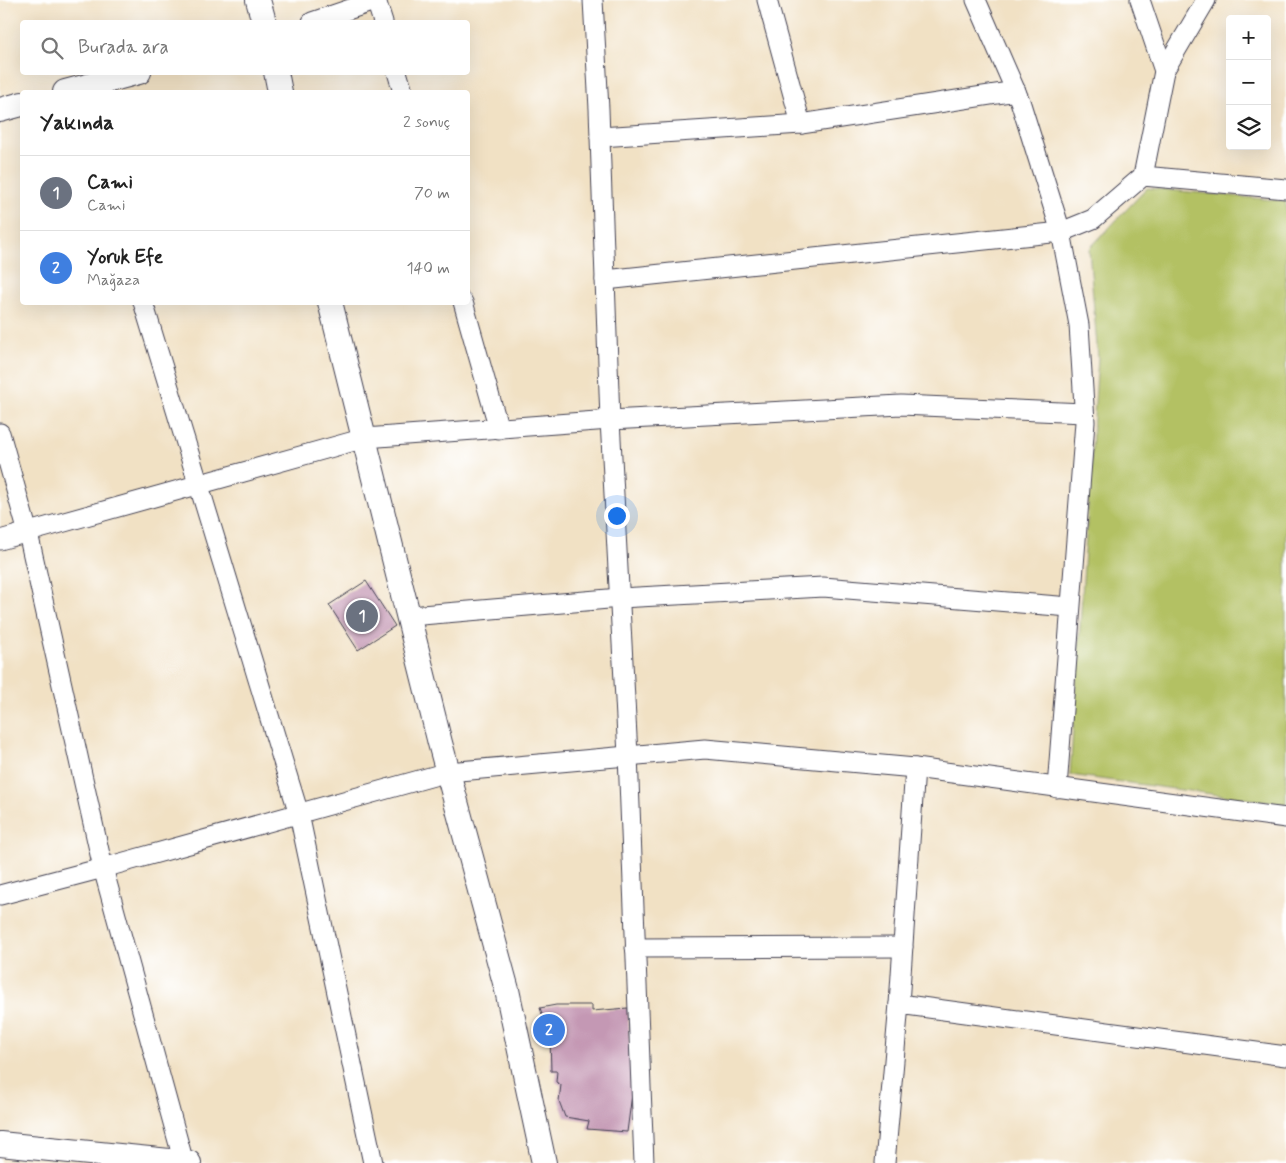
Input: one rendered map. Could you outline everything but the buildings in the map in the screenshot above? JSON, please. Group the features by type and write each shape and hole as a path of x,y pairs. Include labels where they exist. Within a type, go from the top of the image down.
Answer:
{"street":[{"path":"258,0 263,20"},
{"path":"318,20 377,0 382,20"},
{"path":"593,0 610,420 628,755 644,1163"},
{"path":"767,0 801,124"},
{"path":"976,0 1016,92 1061,232 1079,325 1084,413 1057,788"},
{"path":"1140,0 1164,70"},
{"path":"605,280 1061,232 1093,219 1143,176 1164,70 1206,0"},
{"path":"78,90 129,75"},
{"path":"277,75 280,90"},
{"path":"398,75 402,90"},
{"path":"600,138 801,124 1016,92"},
{"path":"0,110 20,105"},
{"path":"1143,176 1286,189"},
{"path":"145,305 299,814 372,1163"},
{"path":"331,305 448,772 507,990 544,1163"},
{"path":"464,305 499,428"},
{"path":"0,540 365,438 610,420 901,405 1084,413"},
{"path":"0,433 28,533 103,868 184,1162"},
{"path":"410,616 620,598 824,587 1070,607"},
{"path":"0,895 448,772 705,749 915,768 1286,818"},
{"path":"886,1163 915,768"},
{"path":"635,948 903,947"},
{"path":"899,1004 1286,1056"},
{"path":"0,1144 189,1163"}],"green space":[{"path":"1147,188 1286,201 1286,804 1070,775 1098,358 1089,249"}],"place":[{"name":"Cami","path":"362,616"},
{"name":"Yoruk Efe","path":"549,1030"}]}
